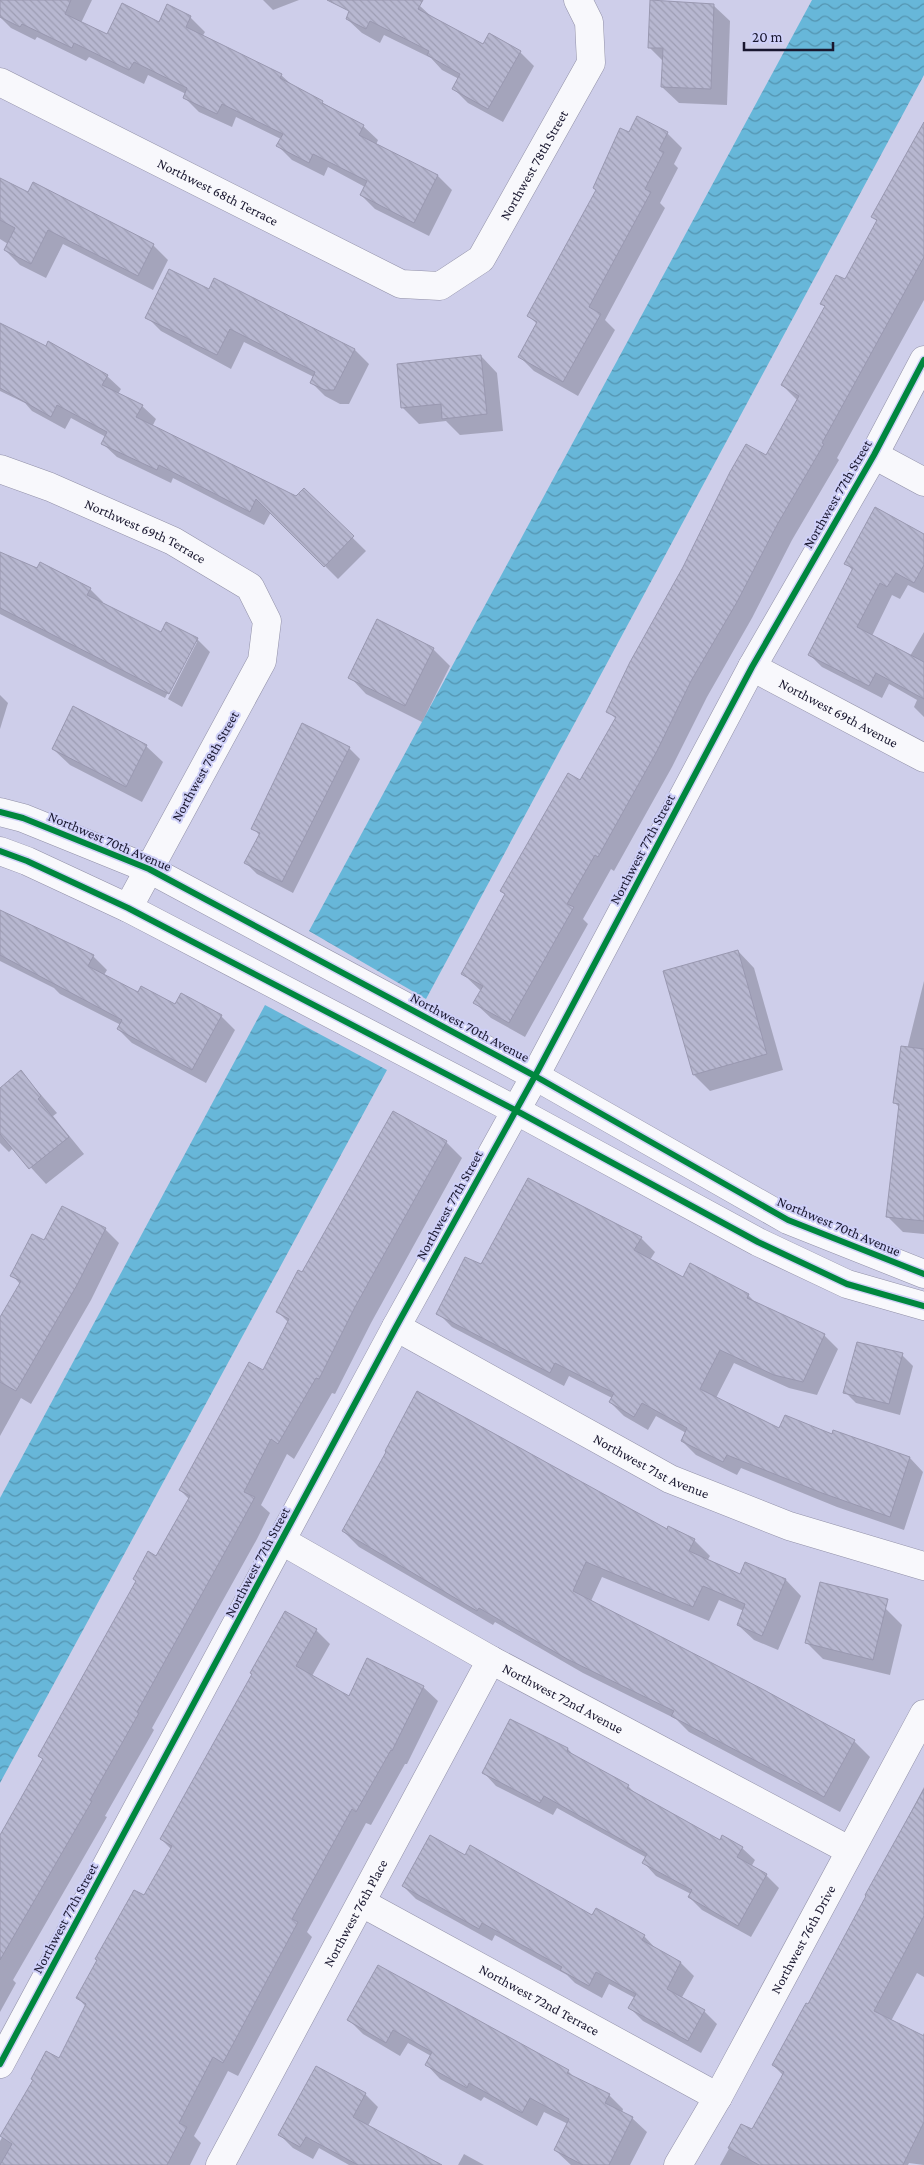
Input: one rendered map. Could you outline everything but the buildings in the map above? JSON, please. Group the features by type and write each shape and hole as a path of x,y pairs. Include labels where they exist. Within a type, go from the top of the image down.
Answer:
{"street":[{"name":"Northwest 78th Street","path":"440,286 481,259 591,63 583,11"},
{"name":"Northwest 68th Terrace","path":"0,82 401,284 440,286"},
{"name":"Northwest 77th Street","path":"0,2064 514,1110 535,1076 752,667 874,455 924,360"},
{"path":"874,455 924,482"},
{"name":"Northwest 69th Terrace","path":"0,469 50,487 173,541 250,587 268,621"},
{"name":"Northwest 78th Street","path":"128,908 262,661 268,621"},
{"name":"Northwest 69th Avenue","path":"752,667 924,758"},
{"name":"Northwest 70th Avenue","path":"0,812 23,818 149,869 535,1076 788,1220 924,1274"},
{"path":"0,851 27,860 128,908 514,1110 758,1242 847,1284 924,1306"},
{"name":"Northwest 71st Avenue","path":"396,1328 670,1479 789,1526 924,1566"},
{"name":"Northwest 72nd Avenue","path":"282,1541 491,1660 849,1850"},
{"name":"Northwest 76th Place","path":"231,2161 362,1903 491,1660"},
{"name":"Northwest 76th Drive","path":"678,2165 718,2097 849,1850 924,1714"},
{"name":"Northwest 72nd Terrace","path":"362,1903 718,2097"}],"water":[{"path":"812,0 924,0 924,75 426,999 309,931"},
{"path":"265,1005 387,1070 0,1783 0,1498"}],"cycle path":[{"path":"0,2064 396,1327 535,1076 752,667 874,455 924,360"},
{"path":"0,812 23,818 149,869 535,1076 788,1220 924,1274"},
{"path":"0,851 27,861 128,908 515,1110 758,1242 847,1284 924,1306"}]}
